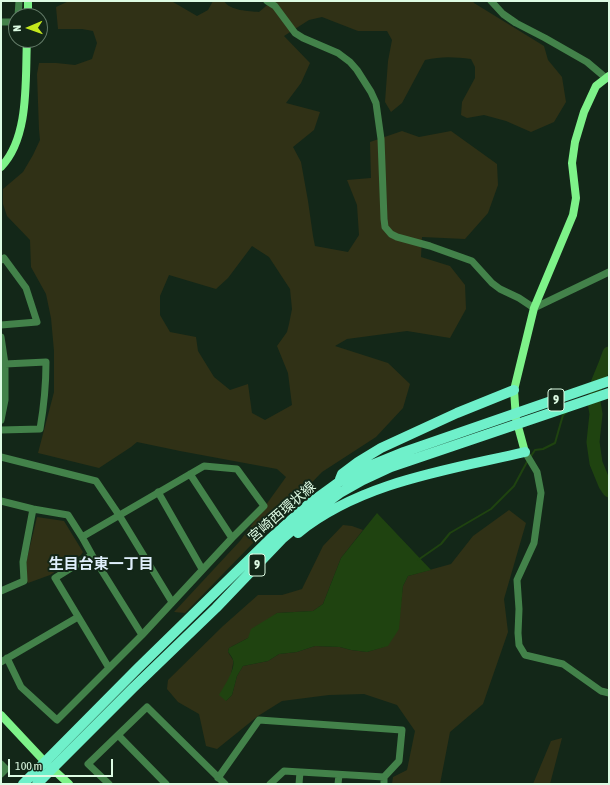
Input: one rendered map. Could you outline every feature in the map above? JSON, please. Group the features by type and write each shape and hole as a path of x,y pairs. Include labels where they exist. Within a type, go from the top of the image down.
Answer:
{"main road":[{"name":"宮崎西環状線","path":"38,784 139,682 216,608 282,539 314,512 340,493 391,467 609,381"},
{"path":"339,482 342,474 381,448 457,413 514,390"},
{"name":"宮崎西環状線","path":"22,784 270,539 310,503 339,482 372,464 404,452 609,393"},
{"path":"216,608 224,604 299,532 341,505 376,490 418,476 525,452"}],"street":[{"path":"267,1 275,6 296,33 303,38 338,53 350,62 371,92 376,103 381,139 385,227 391,234 472,261 492,283 534,308"},
{"path":"491,1 503,14 516,24 545,38 587,62 608,78 596,86 584,112 577,135 572,163 576,198 573,215 534,308 514,390 516,419 525,452 537,472 541,493 534,543 517,580 519,645 525,655 563,664 601,691 609,693"},
{"path":"1,167 14,147 20,132 25,96 27,48"},
{"path":"1,260 4,258 26,288 37,322 1,325"},
{"path":"534,308 608,273"},
{"path":"1,337 6,364 4,400 1,420"},
{"path":"1,430 40,429 44,408 46,362 6,364"},
{"path":"1,457 96,481 119,515 172,602"},
{"path":"78,617 4,660 21,687 57,720 142,635 202,569 264,506 237,469 204,466 82,537"},
{"path":"190,474 232,538"},
{"path":"158,492 202,569"},
{"path":"1,501 33,509 68,515 142,635"},
{"path":"1,591 24,581 23,562 33,509"},
{"path":"92,555 55,578 109,668"},
{"path":"109,784 88,764 147,707 224,784"},
{"path":"1,715 68,784"},
{"path":"218,778 259,720 402,730 399,761 384,781 339,774 284,771 270,784"},
{"path":"118,735 166,784"},
{"path":"1,764 6,769 1,774"},
{"path":"299,784 300,772"},
{"path":"338,784 339,774"}],"shaded area":[{"path":"69,1 173,1 197,16 208,10 213,1 224,1 235,9 259,12 272,1 473,1 544,46 548,60 562,77 566,102 554,122 531,132 506,121 484,115 467,118 461,115 462,102 475,78 475,67 471,59 448,57 425,60 402,103 391,112 385,102 388,61 392,40 387,31 358,31 322,17 309,20 284,36 310,63 301,83 286,103 320,112 314,130 293,147 301,162 315,246 348,252 359,235 357,205 347,180 371,178 370,142 402,131 419,137 451,131 497,164 498,185 488,213 465,239 422,237 421,257 450,266 465,285 466,309 450,338 407,331 347,339 335,346 388,363 410,384 403,408 376,437 322,472 185,613 174,612 240,541 286,477 277,469 137,442 99,468 38,453 54,392 54,351 51,318 46,294 31,267 30,240 7,216 3,204 3,189 23,172 40,140 37,74 39,63 75,65 92,59 97,43 93,31 82,29 58,29 56,7","holes":["252,246 269,257 290,289 292,309 289,324 287,332 277,346 288,373 292,405 265,420 252,413 248,384 230,390 214,377 198,351 196,337 170,332 160,315 160,296 169,275 216,289 228,278"]},
{"path":"509,510 526,523 504,599 508,632 483,704 450,732 440,784 392,784 393,777 407,770 415,731 397,705 364,694 329,695 282,701 258,716 217,749 206,746 199,714 178,702 167,689 168,680 223,626 258,595 282,595 302,589 323,546 343,525 352,526 363,530 341,558 323,604 313,611 277,613 248,638 229,648 228,652 233,660 233,664 226,701 232,695 237,676 243,666 268,661 279,654 297,652 315,646 340,647 367,652 383,647 400,610 403,586 408,576 451,564 473,536"},
{"path":"377,513 431,570 408,576 403,586 399,629 388,646 367,652 340,647 315,646 297,652 279,654 268,661 243,666 237,676 232,695 226,701 219,695 233,668 233,660 228,652 229,648 248,638 251,629 277,613 313,611 323,604 341,558"},
{"path":"37,517 64,521 83,552 81,555 50,575 28,583 26,563"},
{"path":"562,738 550,784 533,784 551,741"}],"waterway":[{"path":"609,353 596,386 594,402 596,414 593,442 596,463 609,491"},
{"path":"531,456 535,450 543,449 555,443 563,415 567,412"},
{"path":"418,560 441,544 450,533 491,509 514,486 528,460"}],"district":[{"name":"生目台東一丁目","path":"101,564"}]}
